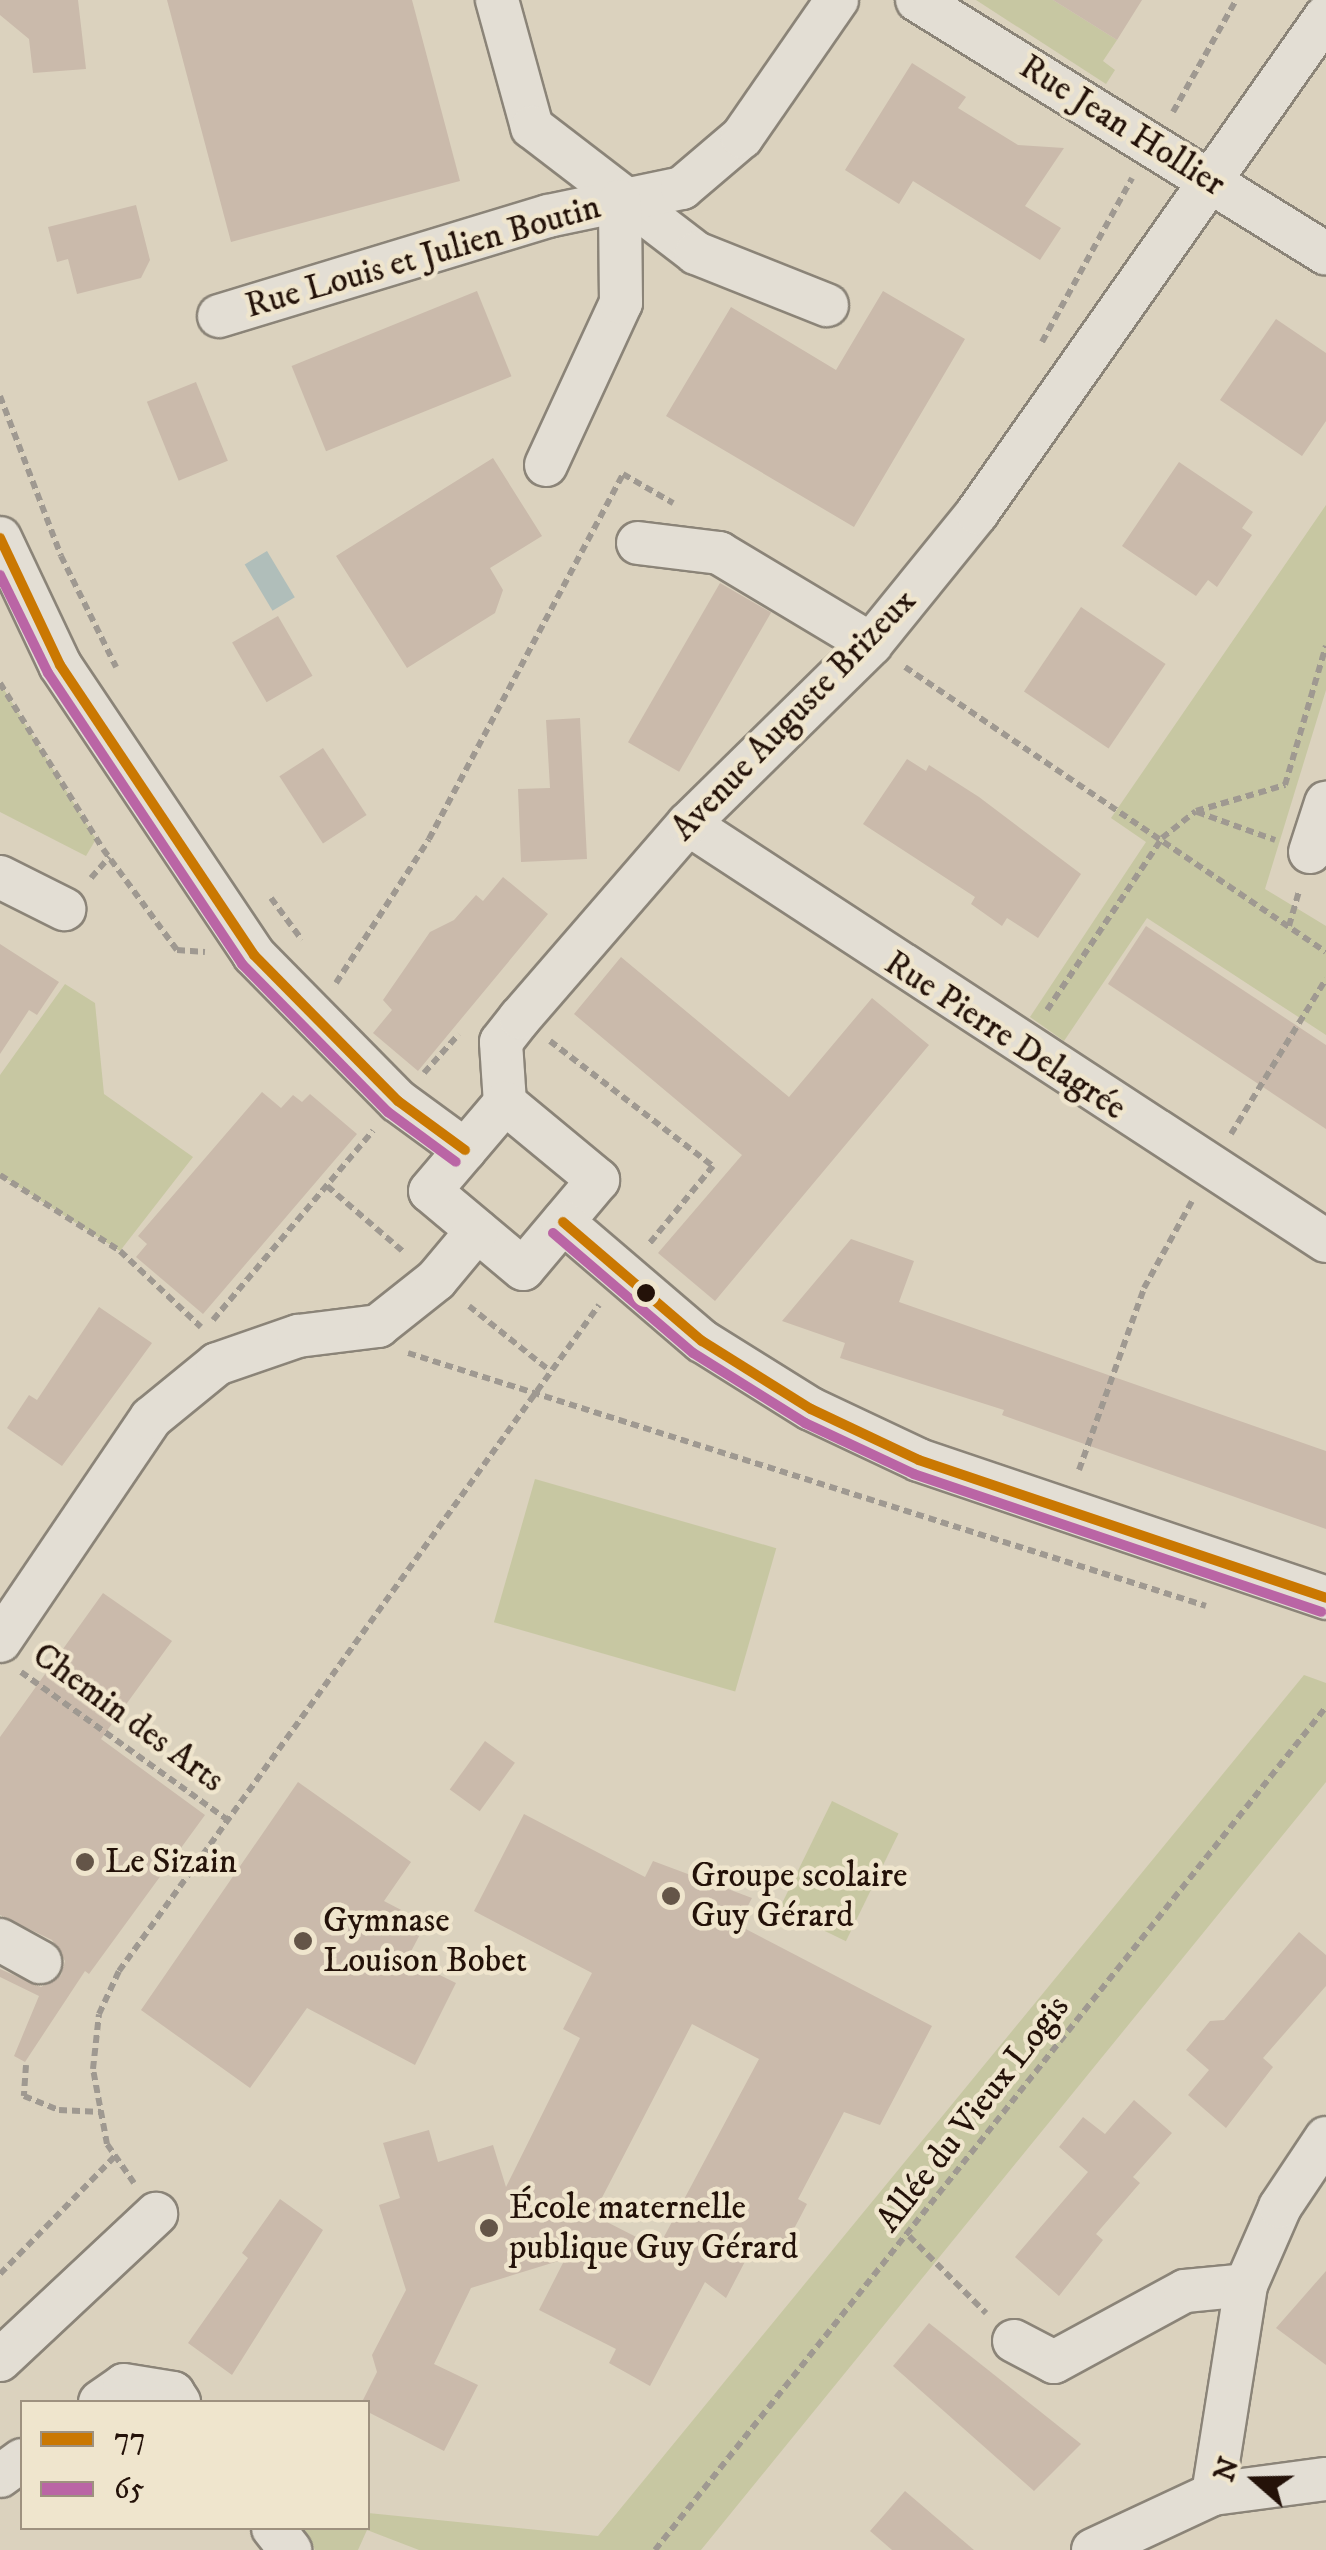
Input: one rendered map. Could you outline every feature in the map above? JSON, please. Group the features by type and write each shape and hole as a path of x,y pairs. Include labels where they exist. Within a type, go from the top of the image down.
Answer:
{"street":[{"name":"Rue Louis et Julien Boutin","path":"497,0 532,127 620,200"},
{"path":"620,200 682,188 742,137 837,0"},
{"name":"Rue Jean Hollier","path":"916,0 1326,254"},
{"name":"Avenue Auguste Brizeux","path":"505,1102 501,1042 688,824 870,644 977,514 1214,183 1326,16"},
{"name":"Rue Louis et Julien Boutin","path":"219,316 548,216 620,200"},
{"path":"620,200 696,252 827,305"},
{"path":"546,465 622,304 620,200"},
{"path":"638,543 719,553 870,644"},
{"path":"1,544 60,665 254,955 325,1001 398,1101 465,1150"},
{"path":"1310,852 1326,803"},
{"name":"Rue Pierre Delagrée","path":"688,824 1021,1048 1326,1242"},
{"path":"0,877 64,909"},
{"path":"505,1102 598,1180 523,1269 430,1191 505,1102"},
{"path":"562,1222 702,1341 811,1409 919,1460 1326,1598"},
{"path":"8,1654 152,1418 217,1364 298,1336 378,1326 436,1280 477,1230"},
{"path":"0,1940 40,1962"},
{"path":"1212,2494 1246,2285 1280,2207 1326,2138"},
{"path":"0,2360 156,2214"},
{"path":"1014,2341 1054,2362 1185,2290 1246,2285"},
{"path":"103,2400 124,2384 173,2394 178,2400"},
{"path":"1093,2550 1212,2494 1326,2479"},
{"path":"275,2530 290,2550"}],"path":[{"path":"1034,357 1236,0"},
{"path":"0,396 61,556 119,672"},
{"path":"325,1001 429,839 623,474 689,512"},
{"path":"870,644 1326,952"},
{"path":"1021,1048 1162,838 1196,811 1285,785 1326,646"},
{"path":"0,683 103,849 177,950 254,955"},
{"path":"258,881 314,955"},
{"path":"324,970 325,1001"},
{"path":"1050,1557 1144,1288 1210,1170 1326,979"},
{"path":"0,1175 120,1251 204,1330 217,1364"},
{"path":"156,2214 115,2156 92,2069 98,2014 118,1971 532,1392 622,1276"},
{"path":"390,1348 1214,1608"},
{"name":"Chemin des Arts","path":"8,1654 228,1820"},
{"name":"Allée du Vieux Logis","path":"655,2550 909,2236 1326,1706"},
{"path":"26,2066 24,2096 60,2110 101,2112"},
{"path":"0,2274 115,2156"},
{"path":"909,2236 1014,2341"}],"green space":[{"path":"976,0 1053,0 1117,40 1103,61 1115,70 1106,84"},
{"path":"1326,505 1326,690 1265,889 1326,926 1326,1035 1147,918 1064,1041 1030,1017 1146,842 1111,818"},
{"path":"0,683 96,839 86,856 0,812"},
{"path":"65,984 95,1003 104,1094 193,1157 120,1251 0,1175 0,1075"},
{"path":"535,1479 776,1548 735,1691 494,1622"},
{"path":"1304,1675 1326,1683 1326,1782 701,2550 419,2550 367,2530 370,2513 598,2536"},
{"path":"832,1801 899,1833 846,1941 779,1909"},
{"path":"305,2530 367,2530 358,2550 315,2550"}],"shaded area":[{"path":"267,551 295,597 273,611 245,564"}],"building":[{"path":"0,0 78,0 86,69 33,73 29,39 0,15"},
{"path":"167,0 412,0 460,181 231,242"},
{"path":"1053,0 1142,0 1117,40"},
{"path":"912,63 966,97 958,108 1018,145 1064,148 1025,206 1061,228 1040,260 913,181 899,204 845,170"},
{"path":"136,205 150,260 141,278 77,294 68,259 57,262 48,227"},
{"path":"477,291 511,376 326,451 292,366"},
{"path":"883,291 965,339 854,527 666,416 731,307 836,370"},
{"path":"1276,319 1326,353 1326,421 1302,456 1220,400"},
{"path":"196,382 228,461 179,481 147,402"},
{"path":"493,458 542,536 490,568 503,590 495,613 407,668 336,556"},
{"path":"1179,462 1253,512 1242,528 1252,535 1217,587 1208,580 1196,596 1122,546"},
{"path":"720,583 771,612 679,772 628,742"},
{"path":"1081,607 1166,664 1109,749 1024,692"},
{"path":"278,616 312,676 267,702 232,642"},
{"path":"580,718 587,859 521,862 518,789 550,788 546,720"},
{"path":"323,748 367,815 323,843 279,776"},
{"path":"907,759 926,771 929,765 979,797 1081,874 1038,938 1007,918 1002,926 971,904 975,897 863,824"},
{"path":"503,877 548,914 418,1071 373,1033 392,1010 383,1000 430,932 454,920 476,895 483,901"},
{"path":"1146,926 1326,1045 1326,1129 1108,984"},
{"path":"0,944 59,982 37,1015 29,1010 0,1054"},
{"path":"621,957 789,1097 872,998 929,1045 715,1301 658,1253 742,1155 574,1014"},
{"path":"262,1092 281,1108 293,1095 302,1102 310,1094 357,1134 203,1314 136,1257 147,1244 138,1236"},
{"path":"851,1239 914,1261 899,1302 1326,1451 1326,1529 1002,1415 1004,1410 840,1358 845,1343 782,1321"},
{"path":"99,1307 152,1343 62,1466 7,1428 29,1395 37,1400"},
{"name":"Le Sizain","path":"103,1593 172,1641 101,1739 205,1815 89,1974 85,1971 25,2062 14,2056 39,1996 0,1977 0,1969 41,1987 61,1975 65,1961 52,1940 0,1915 0,1737"},
{"path":"485,1741 515,1763 480,1811 450,1790"},
{"name":"Gymnase Louison Bobet","path":"298,1782 411,1862 384,1901 426,1923 407,1959 456,1983 415,2065 307,2008 250,2088 141,2010"},
{"path":"524,1814 645,1877 653,1861 752,1898 738,1925 932,2026 880,2125 844,2112 798,2199 807,2204 776,2263 751,2250 726,2298 705,2282 650,2386 609,2363 616,2349 539,2310 565,2259 471,2288 434,2364 478,2385 444,2451 370,2413 370,2400 363,2400 377,2372 372,2355 406,2290 379,2205 400,2198 383,2143 429,2130 438,2162 493,2145 506,2187 580,2038 563,2029 592,1973 474,1911","holes":["692,2024 759,2059 658,2248 593,2215"]},
{"path":"1299,1932 1326,1955 1326,1986 1263,2058 1273,2067 1226,2128 1188,2095 1209,2070 1186,2050 1210,2021 1224,2020"},
{"path":"1134,2100 1172,2133 1133,2177 1140,2183 1096,2234 1103,2240 1059,2296 1015,2257 1088,2172 1059,2147 1083,2117 1105,2134"},
{"path":"280,2199 323,2230 232,2375 188,2343 248,2258 242,2253"},
{"path":"1326,2271 1326,2365 1276,2328"},
{"path":"929,2323 1081,2444 1034,2491 893,2366"},
{"path":"905,2491 974,2550 892,2550 870,2531"}],"transit line":[{"name":"77","path":"0,538 60,665 254,955 398,1101 465,1150"},
{"name":"65","path":"0,575 48,673 242,964 388,1112 456,1162"},
{"name":"77","path":"563,1222 702,1341 811,1409 919,1460 1326,1598"},
{"name":"65","path":"553,1233 693,1353 805,1423 914,1474 1321,1612"}],"place":[{"name":"Le Sizain","path":"85,1862"},
{"name":"Groupe scolaire Guy Gérard","path":"671,1896"},
{"name":"Gymnase Louison Bobet","path":"303,1941"},
{"name":"École maternelle publique Guy Gérard","path":"489,2228"}]}
